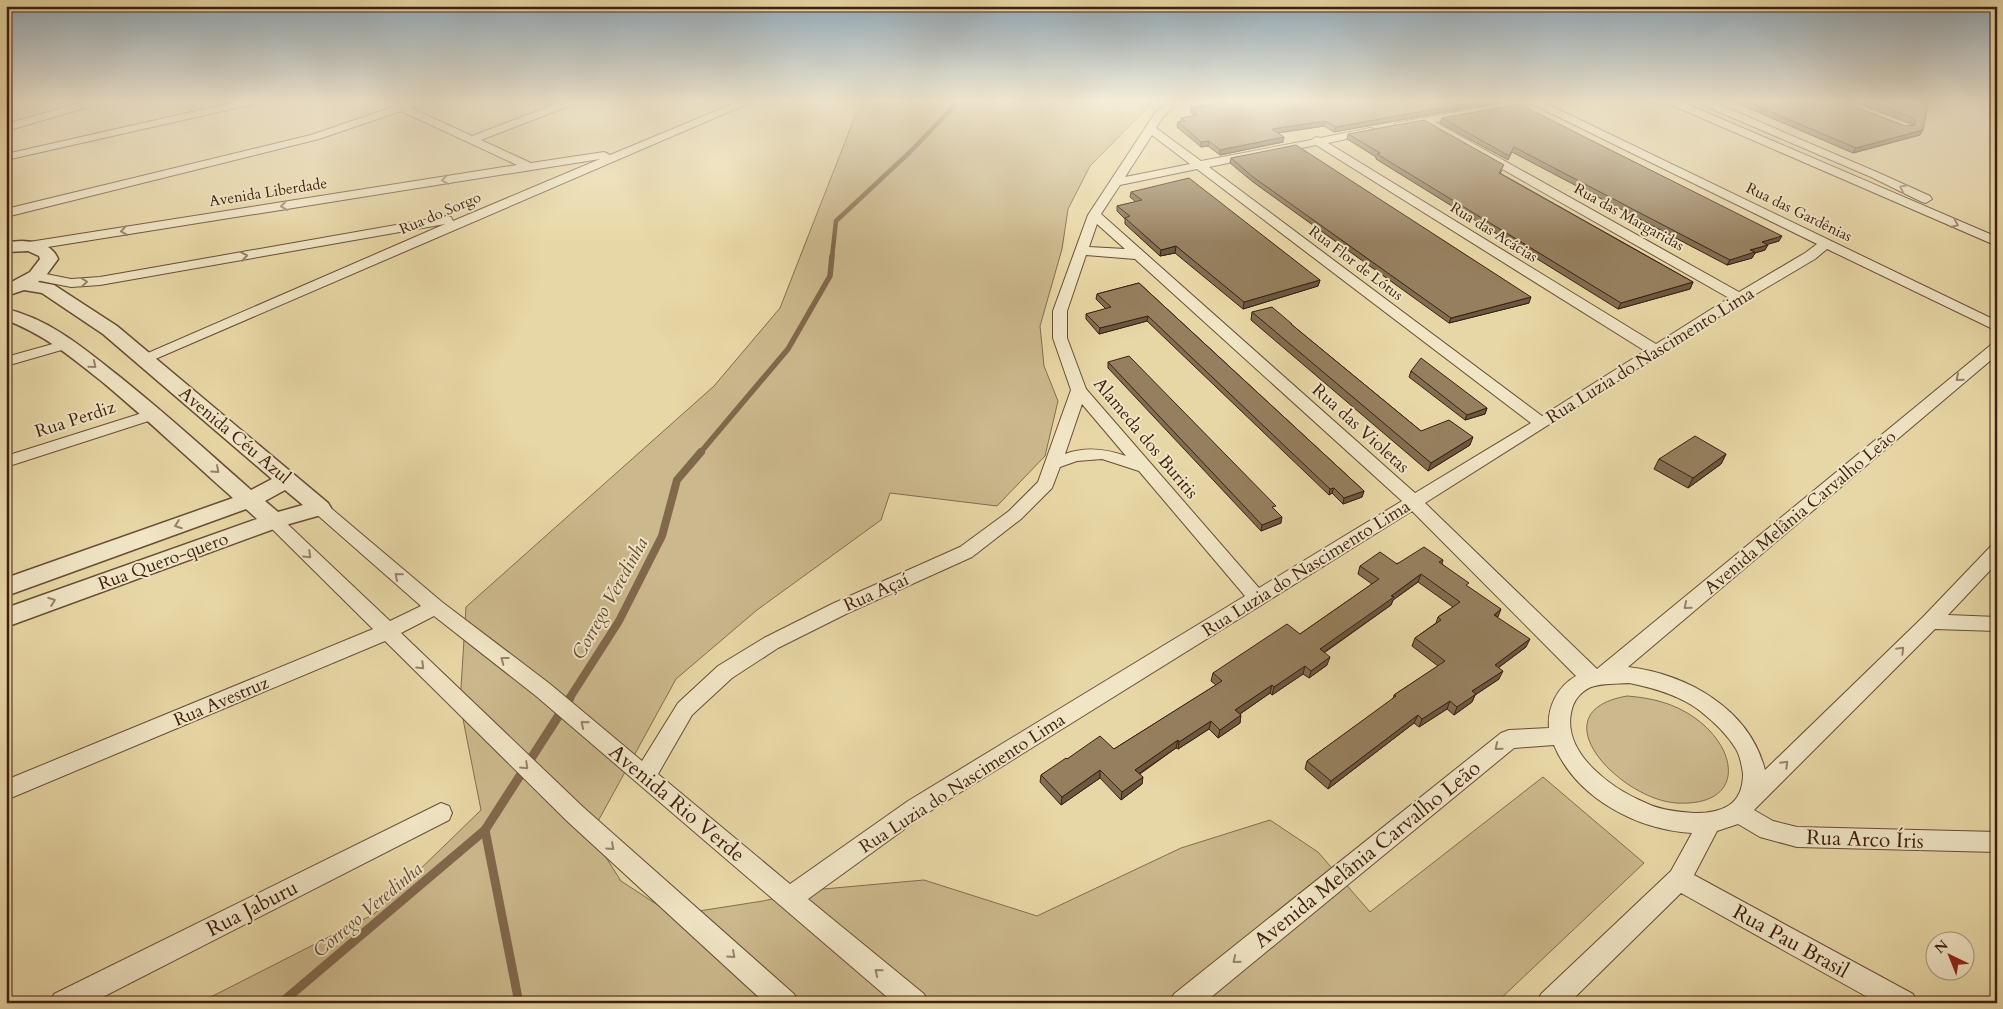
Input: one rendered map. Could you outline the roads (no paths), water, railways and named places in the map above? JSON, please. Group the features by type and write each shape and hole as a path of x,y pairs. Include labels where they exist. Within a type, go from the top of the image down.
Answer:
{"street":[{"path":"6,157 45,148"},
{"path":"6,213 270,148"},
{"path":"489,148 530,167"},
{"name":"Rua do Sorgo","path":"146,359 474,216 638,148"},
{"name":"Alameda dos Buritis","path":"1138,148 1094,215 1060,311 1060,338 1079,390 1257,598"},
{"name":"Rua Flor de Lótus","path":"1176,148 1542,423"},
{"path":"1116,182 1278,148"},
{"name":"Rua das Acácias","path":"1329,148 1656,351"},
{"name":"Rua das Margaridas","path":"1473,148 1739,298"},
{"name":"Rua das Gardênias","path":"1630,148 1997,327"},
{"path":"1780,148 1997,242"},
{"path":"1812,148 1947,209 1997,229"},
{"name":"Avenida Liberdade","path":"29,246 631,151"},
{"path":"547,164 562,170 568,177"},
{"name":"Rua das Violetas","path":"1094,215 1414,502 1597,678"},
{"path":"22,283 100,281 474,216"},
{"name":"Rua Luzia do Nascimento Lima","path":"789,899 916,808 1542,423 1739,298 1810,256 1826,243"},
{"path":"6,246 29,246 40,248 47,253 49,259 46,267 22,283"},
{"path":"1081,252 1106,251 1138,255"},
{"name":"Avenida Céu Azul","path":"22,283 48,289 110,330 288,480 435,608"},
{"name":"Avenida Céu Azul","path":"6,314 21,319 68,344 156,414 274,521 386,632"},
{"path":"6,362 68,344"},
{"name":"Avenida Melânia Carvalho Leão","path":"1597,678 1997,347"},
{"name":"Rua Açaí","path":"646,775 685,710 725,672 771,643 841,608 966,552 1015,516 1046,484 1079,390"},
{"name":"Rua Perdiz","path":"6,462 156,414"},
{"path":"1053,464 1075,456 1103,454 1145,468"},
{"name":"Rua Quero-quero","path":"6,587 249,500 288,480"},
{"name":"Rua Quero-quero","path":"6,618 274,521 320,508"},
{"path":"1744,805 1755,778 1750,755 1735,731 1713,710 1687,693 1658,681 1629,675 1597,678 1580,683 1566,696 1559,715 1562,736 1573,759 1592,782 1618,801 1649,816 1680,823 1721,821 1744,805 1930,622 1997,551"},
{"name":"Avenida Rio Verde","path":"435,608 543,690 646,775 789,899 915,1003"},
{"name":"Rua Avestruz","path":"6,790 386,632 435,608"},
{"path":"1930,622 1997,624"},
{"path":"386,632 575,814 785,1003"},
{"name":"Avenida Melânia Carvalho Leão","path":"1184,1003 1508,739 1562,736"},
{"name":"Rua Arco Íris","path":"1744,805 1768,830 1797,837 1997,842"},
{"name":"Rua Jaburu","path":"62,1003 441,813"},
{"path":"1550,1003 1678,879 1710,823"},
{"name":"Rua Pau Brasil","path":"1678,879 1904,1003"}],"waterway":[{"name":"Corrego Veredinha","path":"832,257 836,221 914,148"},
{"name":"Corrego Veredinha","path":"700,453 788,349 830,276 832,256"},
{"name":"Corrego Veredinha","path":"569,699 619,621 662,536 677,480 701,452"},
{"name":"Corrego Veredinha","path":"485,830 570,698"},
{"name":"Corrego Veredinha","path":"281,1003 485,830"},
{"path":"485,830 519,1003"}]}
